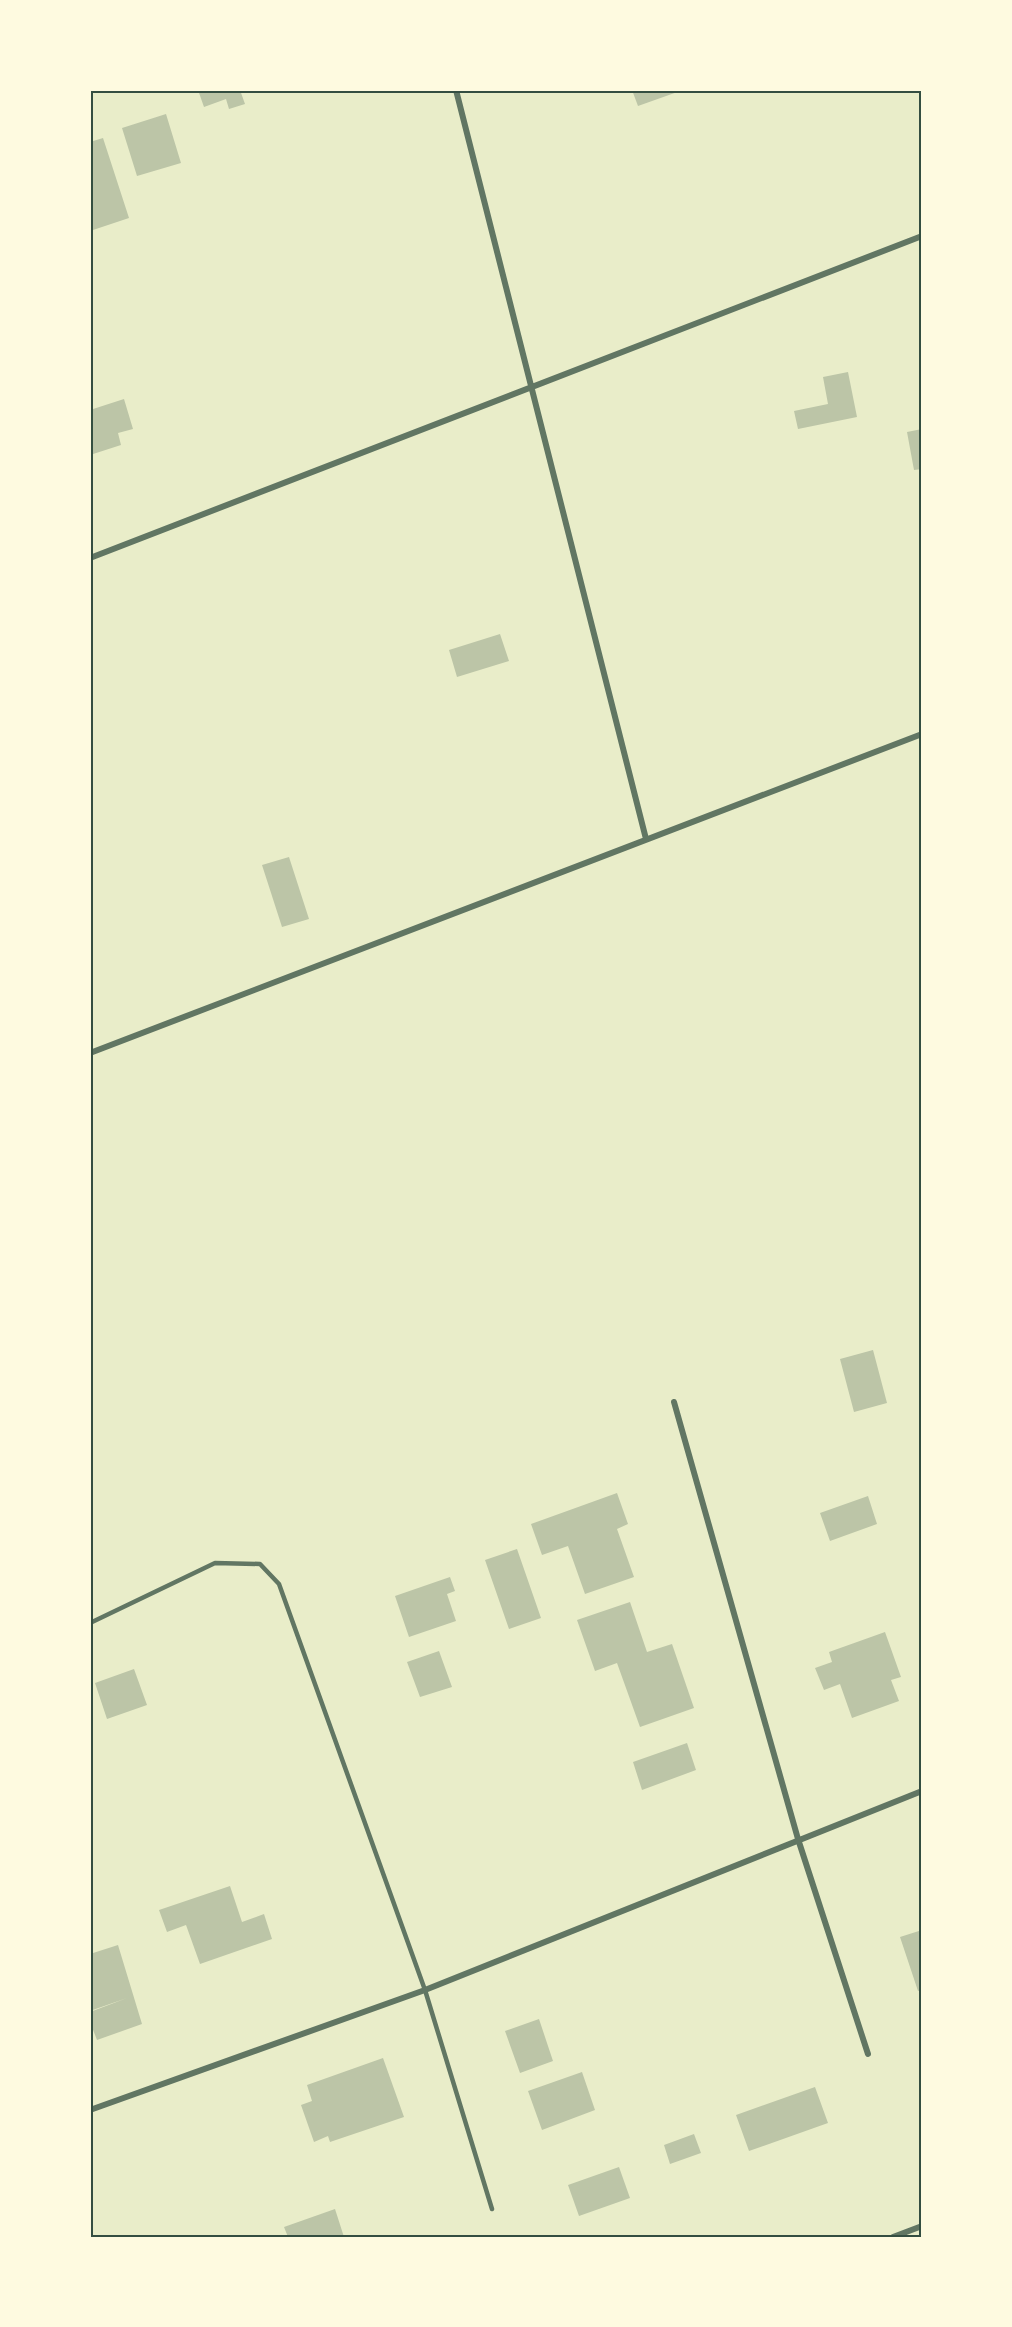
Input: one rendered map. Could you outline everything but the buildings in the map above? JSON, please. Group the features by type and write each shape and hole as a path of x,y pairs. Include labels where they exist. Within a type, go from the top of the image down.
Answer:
{"street":[{"path":"456,90 646,839"},
{"path":"90,558 922,236"},
{"path":"90,1053 922,734"},
{"path":"674,1402 798,1839 868,2054"},
{"path":"90,2110 425,1990 922,1791"},
{"path":"893,2237 922,2226"}],"lane":[{"path":"90,1623 215,1563 260,1564 279,1584 425,1990 492,2209"}]}
